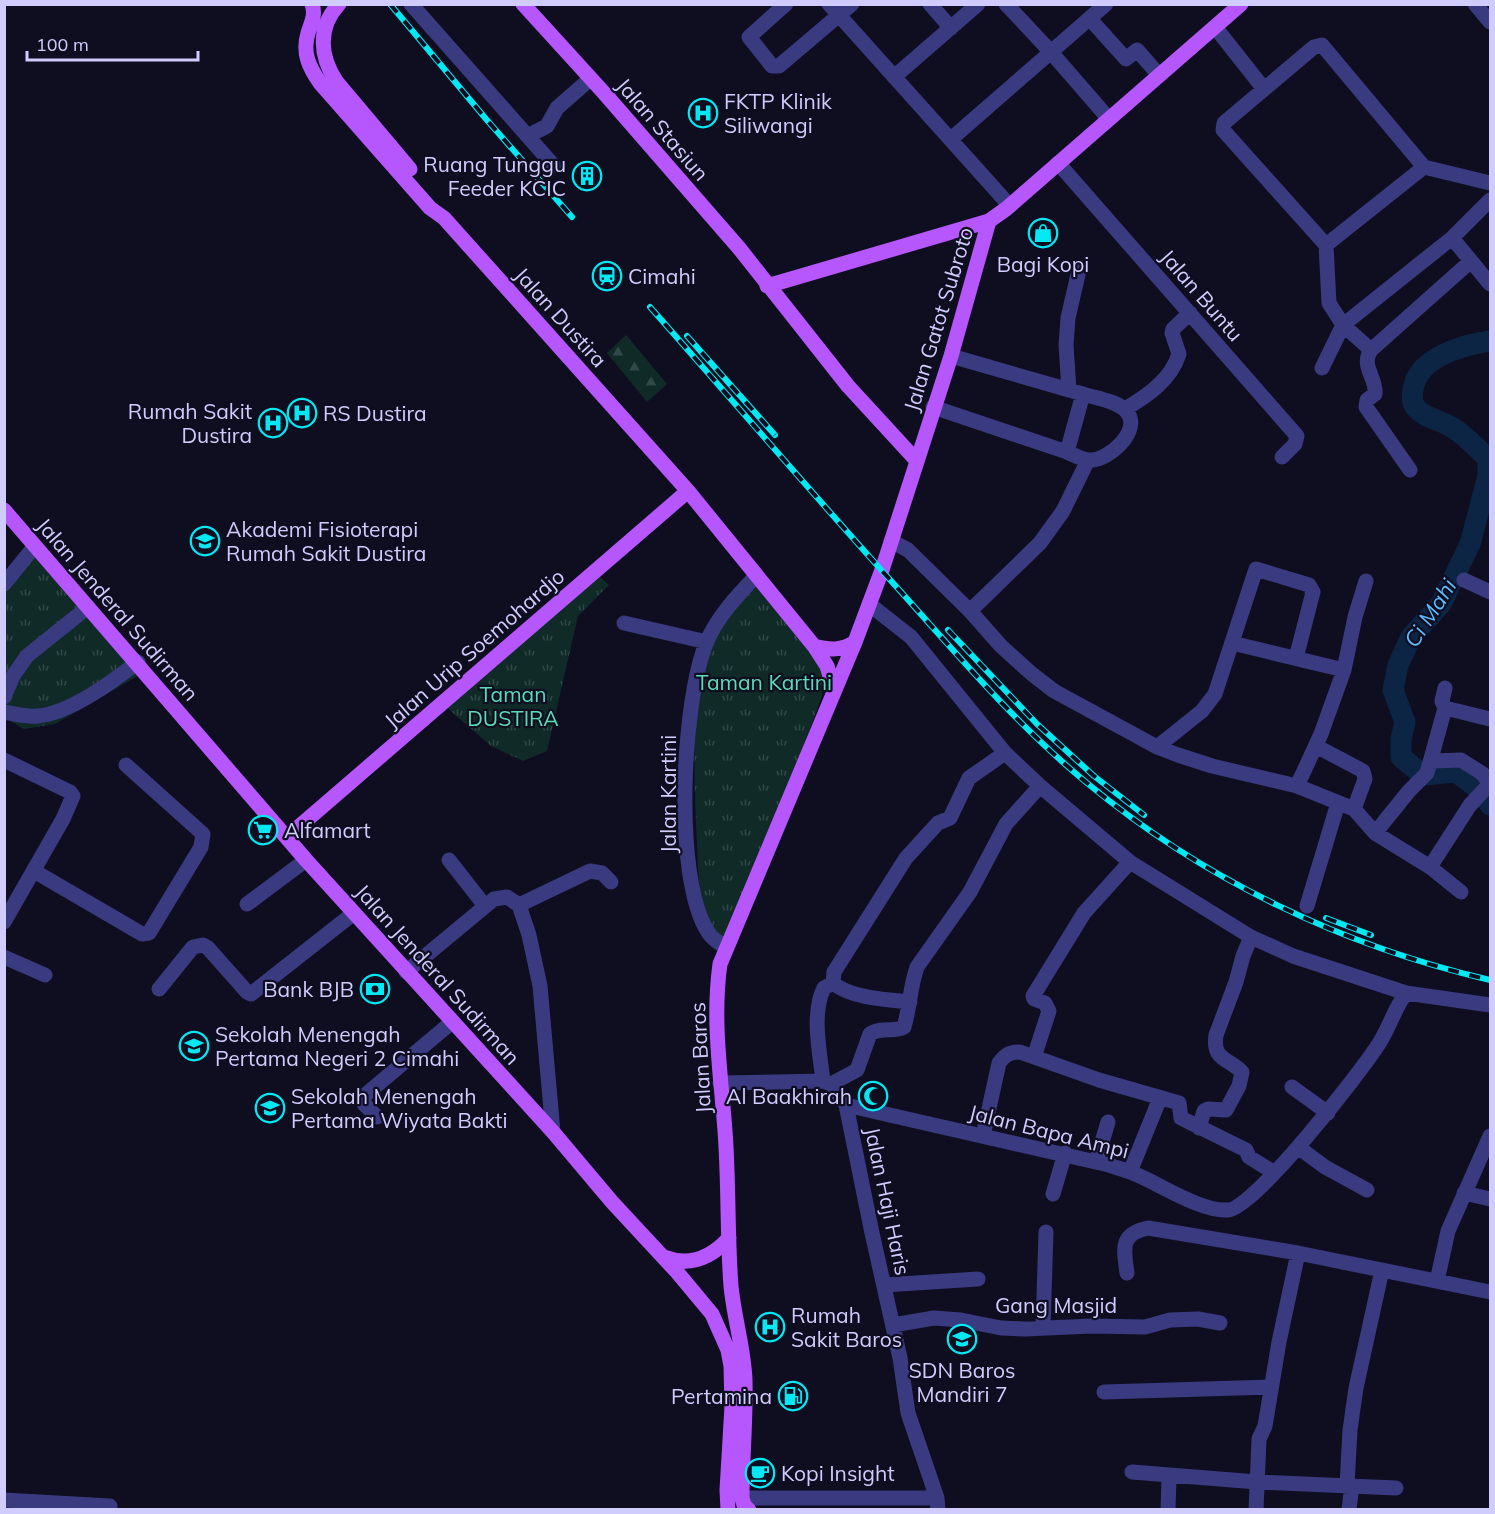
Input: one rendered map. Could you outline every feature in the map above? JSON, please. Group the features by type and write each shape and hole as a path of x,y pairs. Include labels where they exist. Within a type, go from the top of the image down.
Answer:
{"main road":[{"path":"339,4 328,20 322,37 323,56 328,69 438,202 444,218"},
{"name":"Jalan Stasiun","path":"523,4 739,248 848,386 916,460"},
{"name":"Jalan Gatot Subroto","path":"855,642 891,541 951,356 989,221 1010,206 1242,4"},
{"name":"Jalan Dustira","path":"313,7 306,43 307,60 321,83 430,208 444,218 688,491 814,646 827,666 834,690"},
{"path":"767,286 989,221"},
{"path":"960,229 976,237 981,256"},
{"name":"Jalan Urip Soemohardjo","path":"286,837 688,491"},
{"name":"Jalan Jenderal Sudirman","path":"4,510 138,662 199,737 306,860 554,1132 612,1202 664,1257 712,1314 728,1350 731,1366 732,1406 728,1509"},
{"path":"814,646 837,649 848,647 855,642"},
{"name":"Jalan Baros","path":"746,1504 745,1374 733,1302 716,1001 720,964 725,947 855,642"},
{"path":"664,1257 682,1262 697,1260 717,1250 729,1238"},
{"path":"712,1314 725,1314 733,1302"}],"street":[{"path":"411,4 554,166"},
{"path":"786,4 749,37 772,66 779,66 834,10 852,4"},
{"path":"930,4 951,28"},
{"path":"894,77 978,4"},
{"path":"1006,4 1110,119"},
{"path":"951,139 1106,4"},
{"path":"834,10 1010,206"},
{"path":"1090,19 1126,59 1137,50 1160,75"},
{"path":"1215,27 1264,89"},
{"path":"1371,350 1343,326 1329,303 1326,245 1223,130 1224,123 1314,47 1322,45 1425,168 1491,183"},
{"path":"528,136 547,126 557,108 590,79"},
{"name":"Jalan Buntu","path":"1058,163 1297,436 1295,444 1282,457"},
{"path":"1326,245 1425,168"},
{"path":"1322,368 1343,326 1452,238 1491,200"},
{"path":"1452,238 1491,284"},
{"path":"1410,470 1366,407 1367,400 1374,394 1375,389 1368,371 1367,359 1371,350 1471,261"},
{"path":"1067,452 1076,392 1066,345 1068,318 1078,270"},
{"path":"1125,410 1159,386 1170,373 1179,354 1173,329 1190,313"},
{"path":"933,407 1088,460 1101,459 1109,454 1127,435 1130,426 1125,410 1076,392 951,356"},
{"path":"970,611 1040,543 1063,511 1088,460"},
{"path":"891,541 908,549 970,611 1001,646 1054,691 1157,747 1212,766 1297,786 1354,809 1374,833 1430,867 1461,892"},
{"path":"4,584 35,546"},
{"path":"1157,747 1181,729 1215,694 1256,568 1312,587 1313,592 1296,658"},
{"name":"Jalan Kartini","path":"725,947 708,932 693,891 687,848 684,772 688,726 697,678 707,642 720,618 756,576"},
{"path":"1464,580 1491,592"},
{"path":"1297,786 1316,746 1344,670 1355,616 1366,581"},
{"path":"869,604 911,636 1005,753 1040,786 1130,862 1251,937 1293,956 1406,993 1491,1005"},
{"path":"4,697 13,676 27,656 88,607"},
{"path":"624,623 707,642"},
{"path":"1232,643 1344,670"},
{"path":"4,712 38,716 55,712 105,687 138,662"},
{"path":"1374,833 1409,790 1421,782 1427,773 1445,708 1442,701 1445,688"},
{"path":"1445,708 1491,718"},
{"path":"1316,746 1363,771 1365,779 1354,809"},
{"path":"833,983 834,972 871,910 906,858 938,823 950,818 969,778 1005,753"},
{"path":"4,760 70,792 73,796 63,819 4,922"},
{"path":"1430,867 1470,805 1488,786 1483,774 1461,760 1431,763"},
{"path":"34,871 142,934 147,934 151,930 201,847 203,834 126,765"},
{"path":"720,1083 827,1082 857,1070 870,1034 881,1029 902,1029 910,1002 916,967 970,892 1006,824 1040,786"},
{"path":"1307,906 1338,803"},
{"path":"247,904 306,860"},
{"path":"448,860 485,906"},
{"path":"1034,1057 1049,1011 1045,1003 1034,999 1033,996 1084,913 1130,862"},
{"path":"519,905 590,871 602,873 611,882"},
{"path":"406,972 494,899 507,897 519,905 529,935 540,986 554,1132"},
{"path":"159,989 193,947 199,945 208,948 251,994 354,913"},
{"path":"1199,1128 1204,1111 1208,1108 1226,1110 1239,1086 1242,1072 1215,1051 1214,1044 1215,1035 1251,937"},
{"path":"4,957 45,975"},
{"path":"833,983 838,987 875,999 910,1002"},
{"path":"827,1082 818,1035 819,1004 824,988 833,983"},
{"name":"Jalan Bapa Ampi","path":"846,1105 1065,1153 1130,1172 1187,1200 1228,1210 1242,1204 1298,1148 1328,1113 1380,1044 1406,993"},
{"path":"376,1117 364,1104 364,1096 452,1022"},
{"path":"982,1136 999,1063 1004,1056 1012,1052 1020,1052 1049,1064 1179,1103 1181,1118 1246,1149 1249,1157 1273,1172"},
{"name":"Jalan Haji Haris","path":"827,1082 846,1105 893,1325 908,1413 938,1504"},
{"path":"1292,1087 1328,1113"},
{"path":"1130,1172 1160,1098"},
{"path":"1096,1162 1108,1122"},
{"path":"1437,1281 1448,1231 1491,1136"},
{"path":"1298,1148 1324,1167 1367,1190"},
{"path":"1053,1194 1065,1153"},
{"path":"1464,1193 1491,1199"},
{"path":"1127,1273 1124,1250 1128,1236 1136,1230 1148,1228 1298,1253 1491,1292"},
{"path":"1043,1328 1046,1232"},
{"path":"1256,1509 1269,1440 1265,1426 1271,1387 1298,1253"},
{"path":"1349,1509 1352,1485 1350,1430 1356,1388 1382,1270"},
{"path":"884,1285 978,1279"},
{"name":"Gang Masjid","path":"893,1325 934,1318 961,1320 1001,1328 1145,1327 1170,1320 1198,1319 1220,1323"},
{"path":"1104,1392 1271,1387"},
{"path":"1132,1472 1262,1482 1396,1488"},
{"path":"1168,1509 1170,1476"},
{"path":"1262,1482 1265,1509"},
{"path":"4,1500 107,1507"},
{"path":"746,1504 938,1504"}],"green space":[{"path":"626,335 667,384 647,402 607,353"},
{"path":"38,553 141,674 55,724 24,729 5,718 5,592"},
{"name":"Taman DUSTIRA","path":"597,574 609,585 578,616 547,751 523,761 491,746 446,707"},
{"name":"Taman Kartini","path":"757,587 825,671 822,696 798,761 723,939 707,917 699,881 694,767 697,715 700,689 714,640 733,611"}],"waterway":[{"name":"Ci Mahi","path":"1490,341 1443,355 1432,361 1416,379 1412,397 1413,404 1420,412 1448,425 1471,442 1488,459 1488,476 1470,544 1441,604 1411,637 1398,665 1393,690 1405,722 1401,739 1401,757 1423,775 1456,772 1480,790 1490,805"}],"railway":[{"path":"390,4 572,217"},
{"path":"650,307 969,667 1014,716 1087,783 1132,818 1179,850 1277,905 1381,949 1490,980"},
{"path":"687,336 775,435"},
{"path":"948,630 1037,724 1094,776 1144,815"},
{"path":"1326,918 1371,935"}],"place":[{"name":"FKTP Klinik Siliwangi","path":"703,113"},
{"name":"Ruang Tunggu Feeder KCIC","path":"587,176"},
{"name":"Bagi Kopi","path":"1043,233"},
{"name":"Cimahi","path":"607,276"},
{"name":"RS Dustira","path":"302,413"},
{"name":"Rumah Sakit Dustira","path":"273,423"},
{"name":"Akademi Fisioterapi Rumah Sakit Dustira","path":"205,541"},
{"name":"Alfamart","path":"263,830"},
{"name":"Bank BJB","path":"375,989"},
{"name":"Sekolah Menengah Pertama Negeri 2 Cimahi","path":"194,1046"},
{"name":"Al Baakhirah","path":"873,1096"},
{"name":"Sekolah Menengah Pertama Wiyata Bakti","path":"270,1108"},
{"name":"Rumah Sakit Baros","path":"770,1327"},
{"name":"SDN Baros Mandiri 7","path":"962,1339"},
{"name":"Pertamina","path":"793,1396"},
{"name":"Kopi Insight","path":"760,1473"}]}
